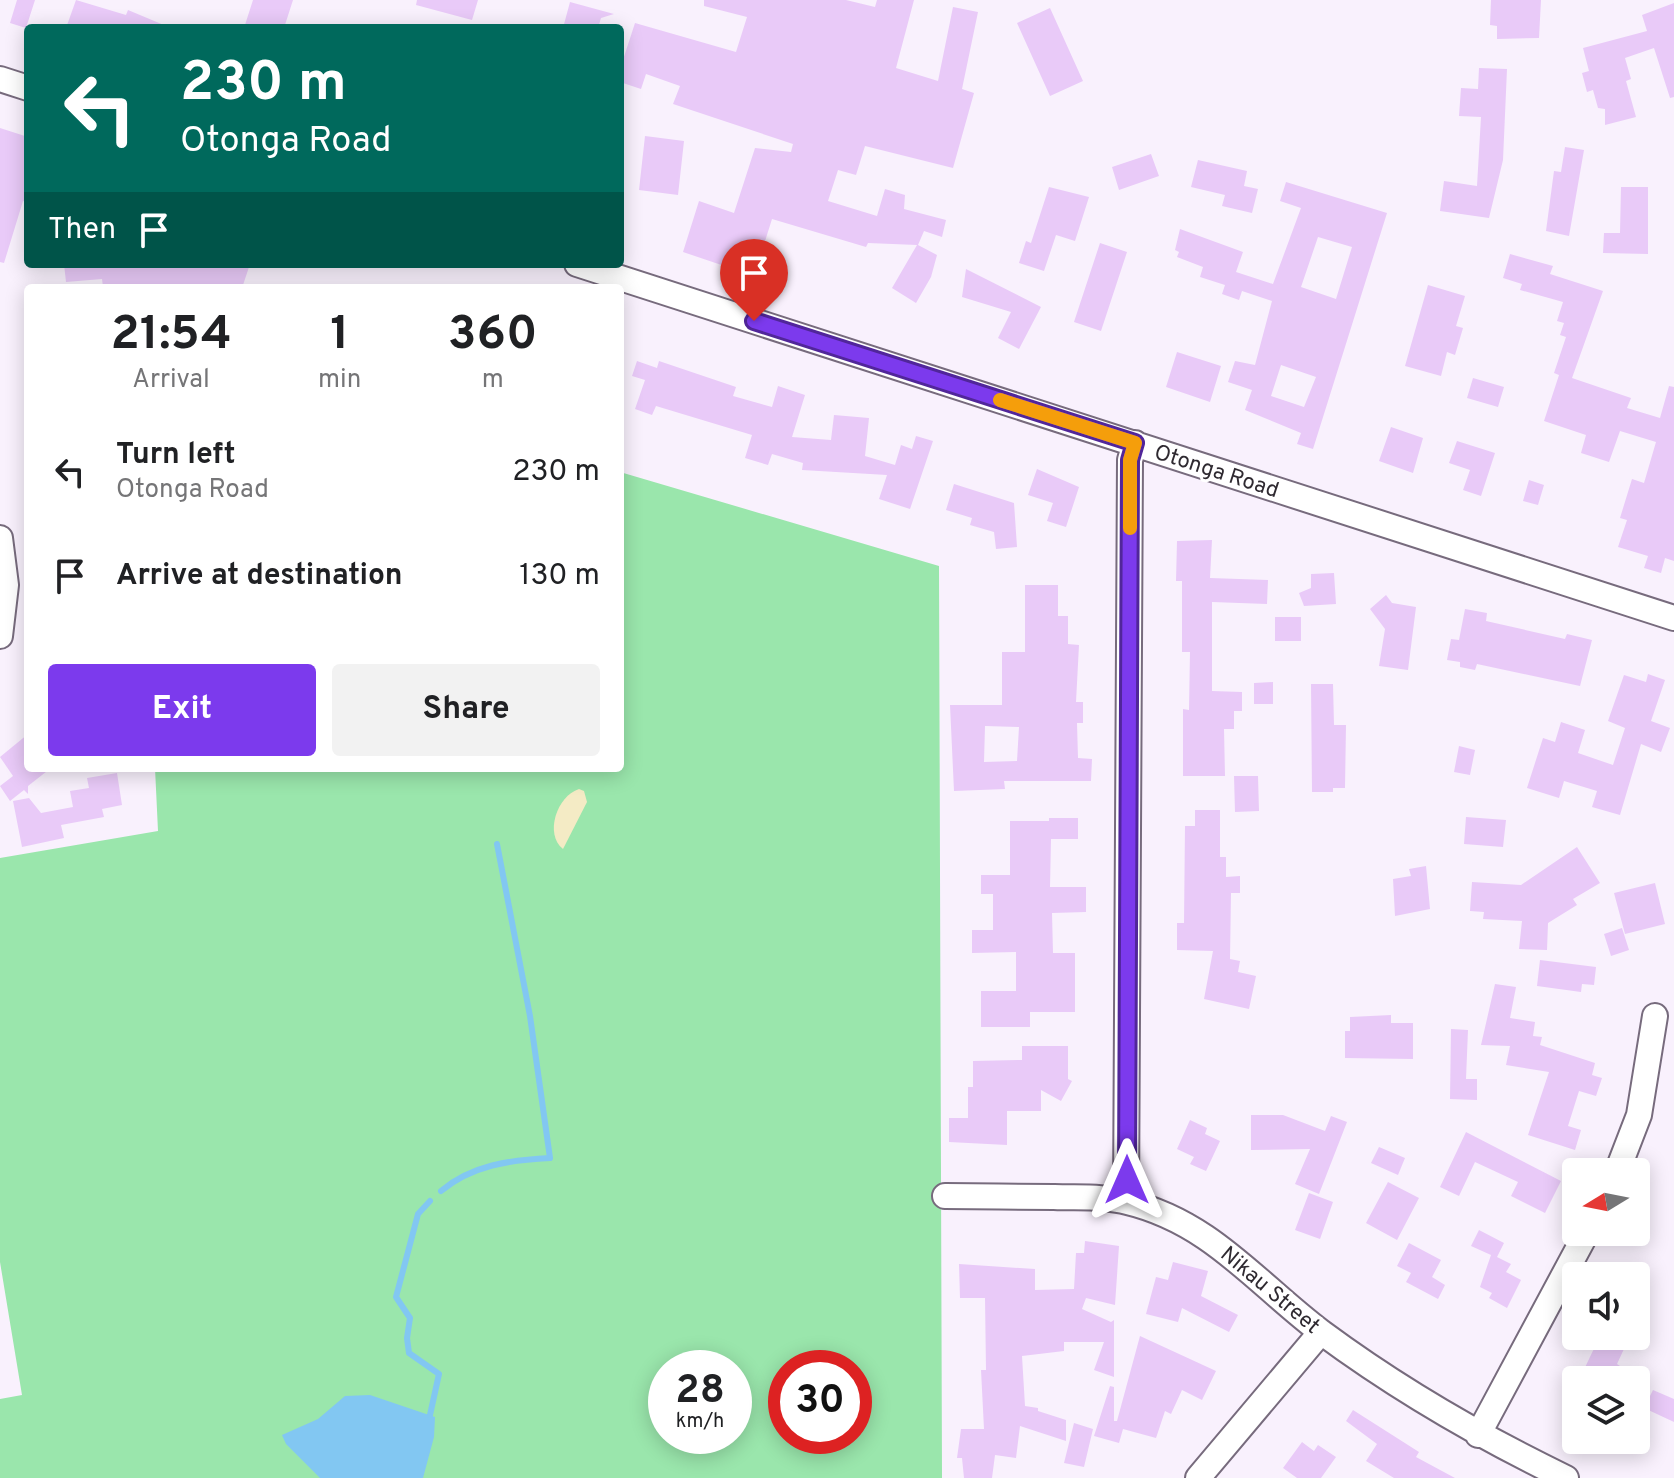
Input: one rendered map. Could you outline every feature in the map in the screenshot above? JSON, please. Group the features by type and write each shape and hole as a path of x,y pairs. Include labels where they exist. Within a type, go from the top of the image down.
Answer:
{"street":[{"path":"0,79 24,87"},
{"name":"Otonga Road","path":"589,268 1674,618"},
{"path":"1126,1201 1130,476 1135,443"},
{"path":"0,538 6,585 0,636"},
{"path":"1622,1158 1639,1115 1655,1016"},
{"name":"Nikau Street","path":"945,1196 1126,1201 1205,1236 1252,1270 1321,1332 1478,1435 1566,1478"},
{"path":"1478,1435 1579,1246"},
{"path":"1198,1478 1321,1332"}],"green space":[{"path":"624,473 939,566 942,1478 0,1478 0,1399 22,1395 0,1262 0,858 158,831 155,772 624,772"}],"sand":[{"path":"579,789 584,791 587,802 563,849 554,834 556,816 565,799"}],"water":[{"path":"370,1395 435,1417 434,1437 423,1478 320,1478 286,1444 282,1435 318,1419 345,1396"}],"building":[{"path":"17,0 35,0 24,27 10,23"},
{"path":"76,0 126,15 128,10 161,24 67,24"},
{"path":"253,0 293,0 285,24 245,24"},
{"path":"417,0 478,0 472,20 416,5"},
{"path":"704,0 846,0 875,7 877,0 914,0 896,68 938,81 953,7 978,12 962,89 974,93 953,168 865,146 856,175 838,170 828,201 877,216 885,189 905,195 904,209 946,220 942,237 924,231 918,245 937,255 931,277 916,303 892,288 917,245 868,243 866,247 772,219 754,276 683,252 699,201 734,213 755,148 791,152 793,144 673,104 680,86 646,74 641,89 624,83 624,57 635,23 736,52 747,17 704,6"},
{"path":"1491,0 1541,0 1539,38 1497,39 1497,26 1490,25"},
{"path":"570,2 614,14 601,18 599,24 564,24"},
{"path":"1674,3 1674,97 1670,98 1654,48 1625,58 1631,79 1626,81 1636,117 1605,125 1605,109 1598,108 1593,90 1587,92 1582,73 1589,71 1583,48 1647,31 1642,15"},
{"path":"1050,8 1083,81 1050,96 1017,23"},
{"path":"1479,68 1507,69 1503,160 1489,218 1440,211 1444,181 1477,186 1481,117 1459,116 1461,88 1478,89"},
{"path":"0,128 24,136 24,201 4,263 0,262"},
{"path":"645,136 684,141 678,195 639,190"},
{"path":"1565,147 1584,150 1569,236 1546,231 1554,171 1561,172"},
{"path":"1151,154 1159,176 1119,190 1112,167"},
{"path":"1198,160 1247,171 1244,186 1258,189 1252,213 1222,206 1225,195 1191,187"},
{"path":"1286,182 1387,213 1313,449 1297,444 1301,433 1245,410 1252,390 1228,382 1235,361 1255,365 1272,301 1242,291 1239,300 1222,294 1225,285 1200,277 1203,267 1177,257 1179,252 1175,250 1180,229 1243,252 1236,272 1273,284 1301,208 1280,201","holes":["1318,237 1352,247 1336,299 1301,287","1281,365 1316,377 1304,407 1271,396"]},
{"path":"1049,187 1089,197 1075,241 1056,235 1044,271 1019,263 1026,241 1031,243"},
{"path":"1621,187 1648,187 1648,254 1603,253 1604,233 1620,233"},
{"path":"1100,243 1127,252 1101,331 1074,322"},
{"path":"1510,254 1553,266 1550,274 1603,291 1572,378 1631,398 1627,408 1660,418 1669,386 1674,387 1674,561 1665,558 1661,573 1644,568 1648,556 1618,547 1627,520 1620,518 1632,479 1644,483 1656,442 1620,431 1609,462 1581,453 1586,435 1544,421 1559,375 1554,373 1566,337 1560,335 1564,323 1557,321 1563,302 1520,290 1522,284 1503,278"},
{"path":"64,268 249,268 243,284 103,284 102,279 66,282"},
{"path":"966,269 1041,307 1019,349 998,338 1011,312 962,297"},
{"path":"1428,285 1465,296 1456,326 1463,328 1455,355 1447,352 1441,376 1405,366"},
{"path":"1177,352 1221,366 1210,402 1166,387"},
{"path":"637,361 657,368 659,361 736,387 733,396 772,407 778,386 805,395 792,437 831,440 834,415 869,418 865,456 895,465 901,445 912,449 916,436 933,441 910,509 879,499 887,475 802,470 803,463 772,454 768,465 745,458 752,435 656,406 652,415 635,409 645,380 632,376"},
{"path":"1473,378 1504,387 1498,407 1467,398"},
{"path":"1391,427 1423,438 1413,473 1379,461"},
{"path":"1457,441 1495,453 1481,496 1463,490 1470,470 1449,463"},
{"path":"1037,469 1079,487 1066,527 1047,521 1053,503 1028,495"},
{"path":"1529,480 1544,485 1538,505 1523,501"},
{"path":"954,484 1014,503 1017,547 996,549 994,532 970,525 972,518 946,510"},
{"path":"1212,540 1210,578 1268,580 1267,604 1212,602 1212,691 1242,692 1242,711 1234,711 1234,729 1224,729 1225,776 1183,776 1183,709 1189,710 1190,652 1182,652 1182,581 1176,581 1177,541"},
{"path":"1334,573 1336,604 1304,606 1299,593 1311,588 1311,574"},
{"path":"1025,585 1058,585 1058,616 1068,616 1068,644 1079,645 1076,702 1083,702 1083,723 1077,723 1078,758 1092,759 1091,781 1004,781 1005,789 954,791 950,705 1002,705 1002,652 1025,652","holes":["985,726 1019,727 1017,761 984,762"]},
{"path":"1386,595 1392,603 1416,607 1408,670 1379,666 1385,629 1370,609"},
{"path":"1465,609 1487,613 1486,621 1565,639 1567,634 1592,640 1580,686 1477,664 1475,670 1460,667 1460,662 1447,660 1451,639 1459,640"},
{"path":"1275,617 1301,617 1301,641 1275,641"},
{"path":"1648,674 1665,680 1651,721 1670,728 1661,752 1641,744 1620,815 1592,807 1597,791 1564,781 1559,798 1527,788 1543,738 1555,742 1561,722 1585,730 1578,753 1613,765 1625,728 1608,721 1624,675 1646,682"},
{"path":"1273,682 1273,704 1254,704 1254,683"},
{"path":"1311,684 1333,684 1334,725 1346,725 1345,788 1333,788 1333,792 1312,792"},
{"path":"24,737 24,772 46,772 28,786 28,794 24,790 10,801 0,786 13,776 0,757"},
{"path":"1459,746 1475,750 1470,775 1454,772"},
{"path":"117,773 122,805 102,809 104,817 61,825 64,838 22,847 13,801 29,798 41,813 73,807 70,791 89,788 87,778"},
{"path":"1234,776 1258,776 1259,811 1235,812"},
{"path":"1195,810 1220,810 1220,857 1226,857 1226,877 1240,876 1240,893 1231,893 1230,959 1240,961 1238,972 1256,976 1249,1009 1204,999 1213,951 1177,950 1177,923 1184,923 1185,826 1195,826"},
{"path":"1466,817 1506,820 1503,847 1464,844"},
{"path":"1049,818 1078,818 1078,839 1051,839 1050,887 1086,887 1086,912 1052,913 1053,953 1075,953 1075,1012 1030,1012 1030,1027 981,1027 981,991 1016,991 1016,952 972,953 972,930 993,930 993,894 981,894 981,875 1010,875 1010,821 1049,821"},
{"path":"1577,847 1600,883 1573,899 1577,905 1548,923 1547,950 1519,949 1522,921 1483,919 1484,912 1470,911 1472,882 1521,885"},
{"path":"1426,866 1430,909 1395,916 1393,879 1411,876 1409,869"},
{"path":"1655,883 1665,924 1625,934 1614,893"},
{"path":"1622,928 1629,950 1611,956 1604,934"},
{"path":"1540,960 1596,967 1594,985 1582,984 1581,992 1537,986"},
{"path":"1495,984 1516,987 1510,1018 1535,1022 1533,1036 1542,1037 1540,1045 1595,1063 1592,1075 1602,1078 1596,1096 1579,1091 1568,1126 1581,1130 1575,1150 1528,1135 1549,1072 1506,1065 1510,1046 1481,1045"},
{"path":"1391,1015 1391,1023 1413,1023 1413,1059 1345,1058 1345,1031 1350,1031 1350,1017"},
{"path":"1451,1029 1468,1030 1466,1079 1477,1079 1477,1100 1450,1099"},
{"path":"1022,1046 1068,1046 1068,1079 1072,1081 1061,1101 1041,1090 1041,1111 1007,1111 1007,1145 949,1142 949,1118 968,1118 968,1087 973,1087 973,1061 1022,1060"},
{"path":"1251,1115 1283,1115 1325,1131 1331,1116 1347,1122 1319,1194 1295,1184 1310,1149 1251,1150"},
{"path":"1190,1120 1207,1128 1205,1134 1220,1141 1206,1171 1190,1164 1194,1157 1177,1149"},
{"path":"1466,1132 1561,1181 1545,1213 1511,1196 1518,1182 1475,1162 1459,1196 1440,1187"},
{"path":"1379,1147 1405,1158 1398,1175 1371,1163"},
{"path":"1388,1182 1419,1198 1397,1240 1366,1223"},
{"path":"1309,1193 1333,1202 1320,1239 1295,1230"},
{"path":"1479,1230 1504,1243 1497,1257 1511,1264 1506,1272 1521,1280 1507,1308 1489,1298 1492,1293 1480,1287 1491,1255 1471,1246"},
{"path":"1085,1241 1119,1246 1115,1305 1086,1298 1082,1309 1111,1322 1114,1320 1114,1377 1094,1370 1104,1342 1064,1342 1064,1351 1022,1356 1025,1406 1066,1420 1066,1441 1020,1426 1016,1458 995,1455 992,1478 964,1478 962,1458 957,1458 961,1429 984,1429 981,1370 986,1370 985,1298 960,1298 959,1264 1035,1269 1035,1290 1074,1289 1076,1253 1084,1253"},
{"path":"1409,1243 1441,1260 1432,1277 1445,1285 1438,1299 1406,1282 1411,1273 1397,1266"},
{"path":"1173,1262 1208,1271 1201,1296 1238,1315 1229,1332 1182,1308 1178,1322 1146,1314 1156,1277 1168,1280"},
{"path":"1140,1336 1216,1371 1202,1400 1182,1390 1171,1414 1165,1411 1156,1438 1123,1429 1119,1443 1094,1436 1110,1386 1114,1387 1114,1421 1117,1421"},
{"path":"1593,1350 1624,1350 1617,1364 1620,1366 1586,1366"},
{"path":"1653,1390 1674,1399 1674,1422 1650,1411"},
{"path":"1353,1410 1419,1452 1416,1457 1455,1478 1394,1478 1366,1461 1377,1444 1346,1421"},
{"path":"1074,1423 1093,1429 1084,1467 1064,1463"},
{"path":"1302,1442 1314,1451 1318,1445 1336,1457 1321,1478 1297,1478 1283,1468"}],"waterway":[{"path":"441,1191 465,1175 492,1166 550,1158 530,1016 497,844"},
{"path":"430,1201 418,1214 396,1297 410,1318 407,1338 409,1353 439,1374 430,1415"}],"slow traffic":[{"path":"1000,400 1135,443 1130,460 1130,528"}],"route":[{"path":"754,321 1135,443 1130,460 1127,1180"}]}
